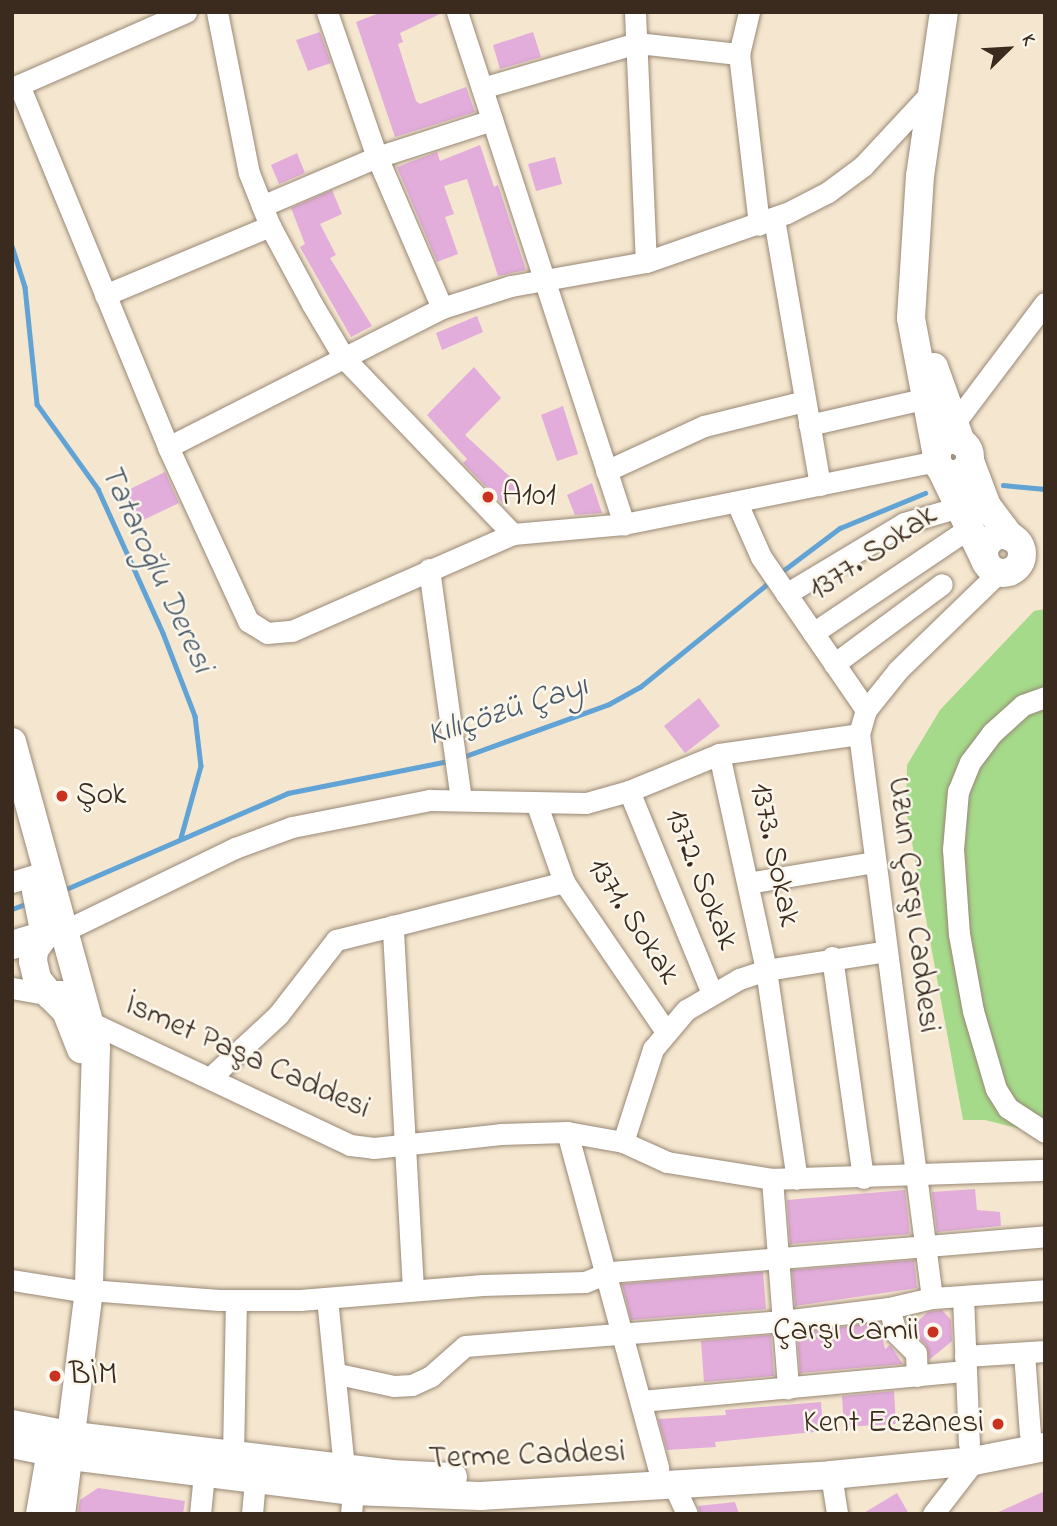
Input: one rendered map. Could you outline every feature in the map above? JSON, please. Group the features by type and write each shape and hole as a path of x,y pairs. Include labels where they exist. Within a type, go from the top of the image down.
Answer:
{"main road":[{"path":"944,12 920,176 918,265 911,318 923,399 938,461 964,517 1012,555"},
{"path":"918,265 934,367 987,506 1012,555"},
{"path":"938,461 945,443 961,443"},
{"path":"1012,555 1045,543"},
{"path":"12,742 18,809 31,876 92,1023 96,1048 95,1200 63,1444 61,1514"},
{"path":"12,944 53,925"},
{"path":"53,925 34,950 33,961 37,979 74,1025 83,1057 82,1290"},
{"path":"50,995 81,995"},
{"name":"Terme Caddesi","path":"12,1424 63,1444 204,1474 480,1505 666,1477 972,1452"},
{"name":"Terme Caddesi","path":"12,1444 63,1444 233,1455 349,1491 481,1478 831,1475 972,1452 1040,1437"},
{"path":"40,1514 63,1444"}],"street":[{"path":"186,12 15,86 168,447 248,621 267,633 292,631 513,534 624,524 938,461"},
{"path":"217,12 241,137 262,206 270,226 344,358 513,534"},
{"path":"327,12 377,157 442,308"},
{"path":"457,12 624,524"},
{"path":"635,12 646,262"},
{"path":"749,12 739,54 767,222 820,485"},
{"path":"482,88 637,43 739,54"},
{"path":"168,447 442,308 511,286 646,262 767,222 828,192 863,166 930,94"},
{"path":"262,206 377,157 492,120"},
{"path":"105,295 270,226"},
{"path":"961,443 1045,303"},
{"path":"809,425 923,399"},
{"path":"606,471 704,426 804,401"},
{"path":"737,503 761,557 866,710"},
{"path":"786,594 904,523 964,517"},
{"name":"1377. Sokak","path":"813,633 926,557 964,517"},
{"name":"Uzun Çarşı Caddesi","path":"932,1298 859,734 866,710 898,670 960,611 1012,555"},
{"path":"926,557 960,611"},
{"path":"429,569 461,800"},
{"path":"834,664 942,584"},
{"path":"1045,697 1023,705 992,733 970,762 958,792 953,849 959,934 973,1011 996,1089 1008,1108 1045,1132"},
{"path":"53,925 235,848 292,827 400,803 461,800 537,805 586,803 629,791 719,754 859,734"},
{"name":"1373. Sokak","path":"719,754 766,970 797,1179"},
{"name":"1372. Sokak","path":"629,791 712,993"},
{"name":"1371. Sokak","path":"537,805 564,882 664,1030"},
{"path":"748,883 875,862"},
{"path":"210,1078 278,1015 336,940 564,882"},
{"path":"393,926 413,1289"},
{"path":"623,1142 641,1075 664,1030 712,993 766,970 832,957 887,951"},
{"path":"832,957 863,1178"},
{"path":"12,988 50,995"},
{"name":"İsmet Paşa Caddesi","path":"92,1023 350,1145 374,1148 567,1132 623,1142 667,1162 772,1179 916,1177 1045,1170"},
{"path":"567,1132 602,1275 622,1331 641,1401 666,1477 687,1514"},
{"path":"772,1179 788,1388"},
{"path":"12,1280 82,1290 236,1300 327,1298 413,1289 585,1282 602,1275 1045,1236"},
{"path":"338,1374 394,1386 412,1385 431,1376 465,1346 622,1331 783,1321 889,1308 932,1298 1045,1290"},
{"path":"933,1514 972,1452 963,1296"},
{"path":"327,1298 338,1374 349,1491"},
{"path":"233,1455 236,1300"},
{"path":"889,1308 896,1333 916,1353 917,1376"},
{"path":"641,1401 917,1376 965,1363 1034,1352 1040,1437"},
{"path":"200,1514 204,1474"},
{"path":"831,1475 837,1514"},
{"path":"252,1514 255,1479"}],"green space":[{"path":"1045,609 1045,1135 985,1120 963,1120 906,810 907,765 940,710 1034,611"}],"building":[{"path":"382,12 444,12 400,33 403,42 398,44 416,101 420,104 466,87 475,112 395,137 356,22"},
{"path":"320,32 331,63 308,71 296,40"},
{"path":"533,32 541,57 500,69 493,45"},
{"path":"480,145 494,187 498,185 526,270 498,276 467,179 444,186 454,214 445,217 458,254 437,262 397,167 437,152 440,161"},
{"path":"297,153 305,173 279,184 271,165"},
{"path":"555,157 562,184 536,191 528,164"},
{"path":"332,190 342,214 320,224 336,255 330,258 372,326 351,337 300,247 305,244 291,208"},
{"path":"477,316 483,332 442,350 436,333"},
{"path":"474,367 501,398 465,435 520,486 503,504 463,463 467,459 427,415"},
{"path":"563,406 578,454 557,461 541,415"},
{"path":"165,472 179,503 137,523 122,493"},
{"path":"592,483 602,513 575,515 567,495"},
{"path":"699,698 720,726 685,753 664,726"},
{"path":"975,1189 977,1210 1000,1212 1001,1226 937,1232 932,1192"},
{"path":"905,1190 910,1234 790,1244 787,1200"},
{"path":"914,1260 917,1288 795,1306 792,1270"},
{"path":"763,1272 766,1309 631,1320 622,1284"},
{"name":"Çarşı Camii","path":"942,1310 951,1320 952,1341 929,1360 926,1345 910,1328 928,1312"},
{"path":"879,1322 885,1349 890,1345 903,1364 800,1373 797,1333"},
{"path":"771,1335 774,1376 704,1382 701,1341"},
{"path":"894,1391 896,1424 844,1427 842,1396"},
{"path":"821,1402 823,1431 715,1442 716,1447 667,1450 658,1419 726,1415 725,1410"},
{"path":"98,1488 185,1501 183,1514 78,1514 80,1500"},
{"path":"1045,1491 1045,1514 994,1514"},
{"path":"897,1493 909,1514 862,1514"},
{"path":"735,1502 739,1514 700,1514 698,1506"}],"waterway":[{"name":"Tataroğlu Deresi","path":"12,246 25,287 37,404 98,489 163,633 195,716 201,766 181,838"},
{"path":"1003,485 1045,489"},
{"name":"Kılıçözü Çayı","path":"780,573 840,528 925,493"},
{"name":"Kılıçözü Çayı","path":"460,758 609,704 640,687 771,581"},
{"name":"Kılıçözü Çayı","path":"64,890 288,793 448,761"},
{"name":"Kılıçözü Çayı","path":"12,909 23,905"}],"place":[{"name":"A101","path":"488,497"},
{"name":"Şok","path":"62,796"},
{"name":"Çarşı Camii","path":"933,1332"},
{"name":"BİM","path":"55,1376"},
{"name":"Kent Eczanesi","path":"998,1424"}]}
